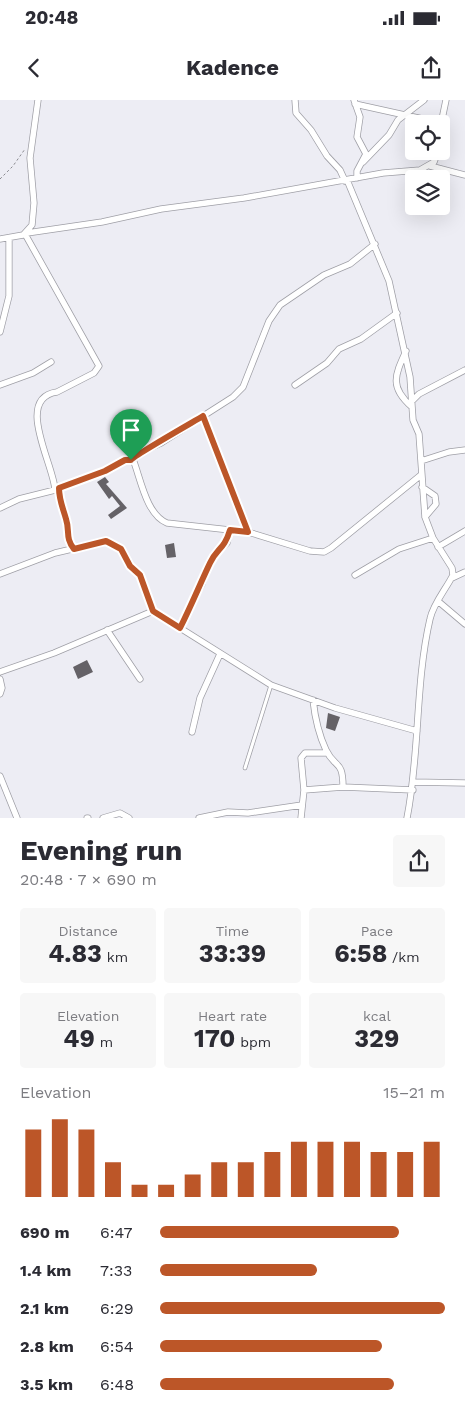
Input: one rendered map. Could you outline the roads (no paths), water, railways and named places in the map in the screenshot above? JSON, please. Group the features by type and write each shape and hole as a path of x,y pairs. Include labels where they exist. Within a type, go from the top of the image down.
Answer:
{"street":[{"path":"26,233 32,225 34,212 31,143 38,100"},
{"path":"295,100 296,113 311,130 327,156 340,170 346,181 375,244 389,281 406,351 413,420 419,434 425,517 433,538 452,568 452,578 430,617 413,790 408,817"},
{"path":"357,178 357,170 389,135 398,120 424,100"},
{"path":"443,115 446,100"},
{"path":"354,102 411,115"},
{"path":"354,102 360,117 357,136 366,154 363,162"},
{"path":"0,239 26,233 102,222 160,209 244,198 357,178 420,170 430,166 435,160"},
{"path":"430,166 465,175"},
{"path":"26,233 99,366 94,373 57,392 51,393 39,403 36,412 38,428 67,522 68,541 74,549"},
{"path":"0,332 9,296 9,238"},
{"path":"131,460 134,455 160,443 224,404 243,387 269,321 280,305 324,275 350,264 375,244"},
{"path":"295,385 327,363 339,349 361,339 398,313"},
{"path":"406,351 396,374 397,390 401,398 412,404"},
{"path":"0,385 33,373 51,362"},
{"path":"412,404 419,394 465,370"},
{"path":"203,416 248,532"},
{"path":"421,461 449,452 465,450"},
{"path":"0,508 105,471 125,460 131,460"},
{"path":"131,460 151,506 160,520 167,523 248,532 310,552 324,552 422,475"},
{"path":"422,487 435,496 436,504 425,517"},
{"path":"180,628 202,584 209,563 214,555 227,543 230,530"},
{"path":"438,547 465,531"},
{"path":"355,575 399,549 433,538"},
{"path":"0,574 54,553 106,541 121,549 130,566 140,575 153,611 220,654 271,685 313,700 418,731"},
{"path":"452,578 465,572"},
{"path":"439,602 465,624"},
{"path":"0,672 54,653 153,611"},
{"path":"107,630 140,680"},
{"path":"192,732 200,698 220,654"},
{"path":"0,679 2,688 0,694"},
{"path":"313,700 318,733 327,753 341,767 343,787"},
{"path":"301,818 304,790 303,755 327,753"},
{"path":"0,776 1,784 17,818"},
{"path":"413,782 465,783"},
{"path":"304,790 343,787 374,790 413,790"},
{"path":"199,818 228,812 248,813 302,805"},
{"path":"103,818 120,813 129,818"}],"lane":[{"path":"245,768 271,685"}]}
